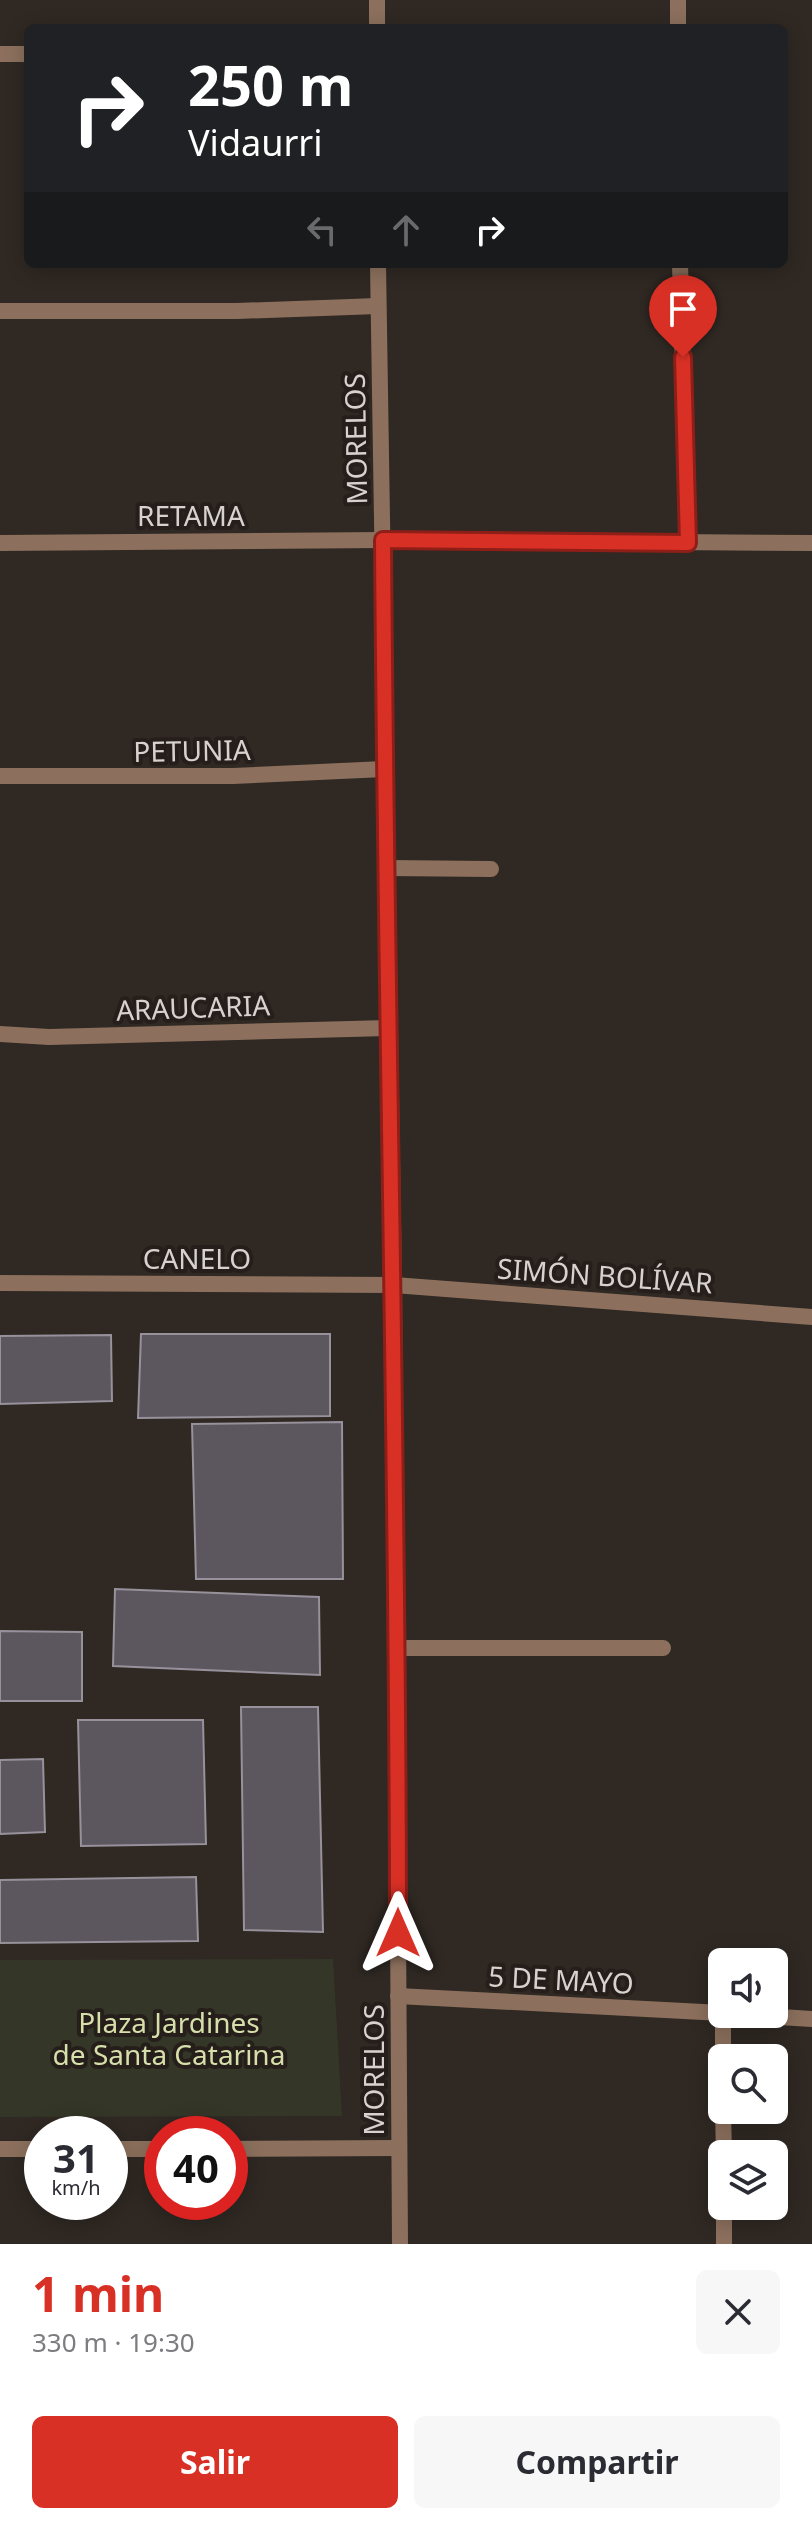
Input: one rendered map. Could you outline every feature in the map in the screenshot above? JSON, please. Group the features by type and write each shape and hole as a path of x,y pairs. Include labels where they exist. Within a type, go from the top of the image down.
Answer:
{"street":[{"path":"377,0 377,24"},
{"path":"678,0 678,24"},
{"path":"0,54 24,54"},
{"name":"MORELOS","path":"378,268 394,1285 400,2244"},
{"path":"680,268 688,543"},
{"path":"0,311 237,311 378,306"},
{"name":"RETAMA","path":"0,543 383,540 812,543"},
{"name":"PETUNIA","path":"0,776 233,776 384,769"},
{"path":"386,868 491,869"},
{"name":"ARAUCARIA","path":"0,1034 49,1037 388,1028"},
{"name":"CANELO","path":"0,1283 394,1285"},
{"name":"SIMÓN BOLÍVAR","path":"394,1285 812,1317"},
{"path":"397,1648 663,1648"},
{"name":"5 DE MAYO","path":"398,1996 708,2013"},
{"path":"788,2018 812,2019"},
{"path":"248,2149 399,2148"},
{"path":"0,2149 24,2149"},
{"path":"724,2220 724,2244"}],"green space":[{"name":"Plaza Jardines de Santa Catarina","path":"333,1959 342,2116 0,2117 0,1960"}],"building":[{"path":"141,1334 330,1334 330,1416 138,1418"},
{"path":"111,1335 112,1401 0,1404 0,1336"},
{"path":"342,1422 343,1579 196,1579 192,1424"},
{"path":"115,1589 319,1597 320,1675 113,1666"},
{"path":"0,1631 82,1632 82,1701 0,1701"},
{"path":"241,1707 318,1707 323,1932 244,1930"},
{"path":"78,1720 203,1720 206,1844 81,1846"},
{"path":"43,1759 45,1832 0,1834 0,1760"},
{"path":"196,1877 198,1941 0,1943 0,1880"}],"route":[{"path":"398,1933 394,1285 383,540 688,543 683,357"}]}
